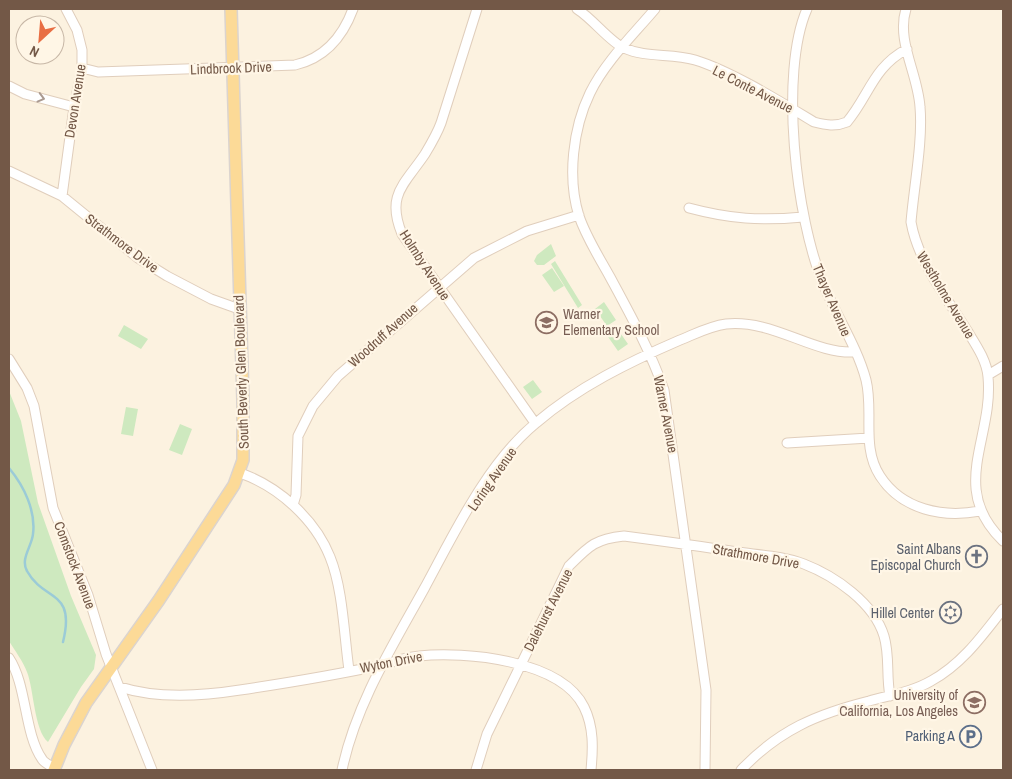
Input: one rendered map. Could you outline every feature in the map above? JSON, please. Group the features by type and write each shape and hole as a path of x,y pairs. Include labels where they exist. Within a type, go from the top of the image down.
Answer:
{"main road":[{"name":"South Beverly Glen Boulevard","path":"54,769 73,725 159,600 231,490 240,473 244,444 231,9"}],"street":[{"name":"Devon Avenue","path":"62,196 74,107 82,68 82,50 77,30 66,9"},
{"name":"Lindbrook Drive","path":"82,68 98,72 296,65 307,62 336,42 346,28 354,9"},
{"name":"Holmby Avenue","path":"477,9 441,123 424,156 401,185 395,207 396,220 402,234 438,287 535,423"},
{"path":"577,9 588,16 622,48"},
{"name":"Warner Avenue","path":"655,9 622,48 590,93 581,116 574,152 573,185 579,215 590,240 651,353 664,390 706,690 705,770"},
{"name":"Thayer Avenue","path":"807,9 798,43 793,109 803,217 822,283 866,380 872,461 880,477 907,502 923,510 957,514 980,511"},
{"name":"Westholme Avenue","path":"906,9 903,26 919,97 921,115 911,222 913,233 922,256 972,338 988,375 987,406 974,474 980,511 992,530 1003,541"},
{"name":"Le Conte Avenue","path":"622,48 640,53 674,55 696,60 793,109 814,122 827,125 838,125 846,122 878,73 896,54 907,49"},
{"path":"9,86 25,94 74,107"},
{"name":"Strathmore Drive","path":"9,171 62,196 138,258 212,299 239,308"},
{"path":"689,208 723,217 750,220 803,217"},
{"name":"Woodruff Avenue","path":"293,505 296,495 298,436 313,406 352,362 474,258 494,246 527,231 579,215"},
{"name":"Loring Avenue","path":"342,770 357,716 383,665 481,490 504,457 535,423 587,387 651,353 707,329 726,324 746,324 770,328 830,348 854,352"},
{"name":"Comstock Avenue","path":"9,359 27,388 34,406 52,508 88,595 106,654 152,770"},
{"path":"988,375 1003,366"},
{"path":"787,443 869,438"},
{"path":"240,473 255,478 293,505 315,530 330,557 336,580 349,670"},
{"name":"Dalehurst Avenue","path":"476,770 487,734 569,566 586,548 604,538 624,536 687,545"},
{"name":"Strathmore Drive","path":"687,545 803,563 831,577 851,592 871,613 883,635 888,658 887,680 890,696"},
{"path":"741,770 768,744 804,721 929,683 950,670 970,650 1003,609"},
{"name":"Wyton Drive","path":"120,687 139,692 204,694 240,690 383,665 417,656 461,654 520,666 558,680 573,692 584,707 590,724 593,745 591,770"},
{"path":"9,658 25,701 37,749 43,761 54,769"}],"green space":[{"path":"551,244 556,256 544,265 537,265 534,261 537,255"},
{"path":"555,261 582,305 578,308 551,264"},
{"path":"552,268 564,286 554,292 542,275"},
{"path":"604,302 616,320 607,326 595,309"},
{"path":"124,325 148,339 141,349 118,336"},
{"path":"616,327 628,344 618,351 606,334"},
{"path":"533,380 542,392 532,399 523,387"},
{"path":"9,391 21,421 38,503 71,596 96,655 94,669 48,742 43,736 37,719 27,672 9,641"},
{"path":"126,407 138,409 133,436 121,434"},
{"path":"180,424 192,429 182,455 169,450"}],"waterway":[{"path":"9,468 20,483 28,499 33,517 33,534 25,566 34,581 62,604 66,625 63,642"}],"place":[{"name":"Warner Elementary School","path":"547,322"},
{"name":"Saint Albans Episcopal Church","path":"977,557"},
{"name":"Hillel Center","path":"950,613"},
{"name":"University of California, Los Angeles","path":"974,703"},
{"name":"Parking A","path":"971,736"}]}
